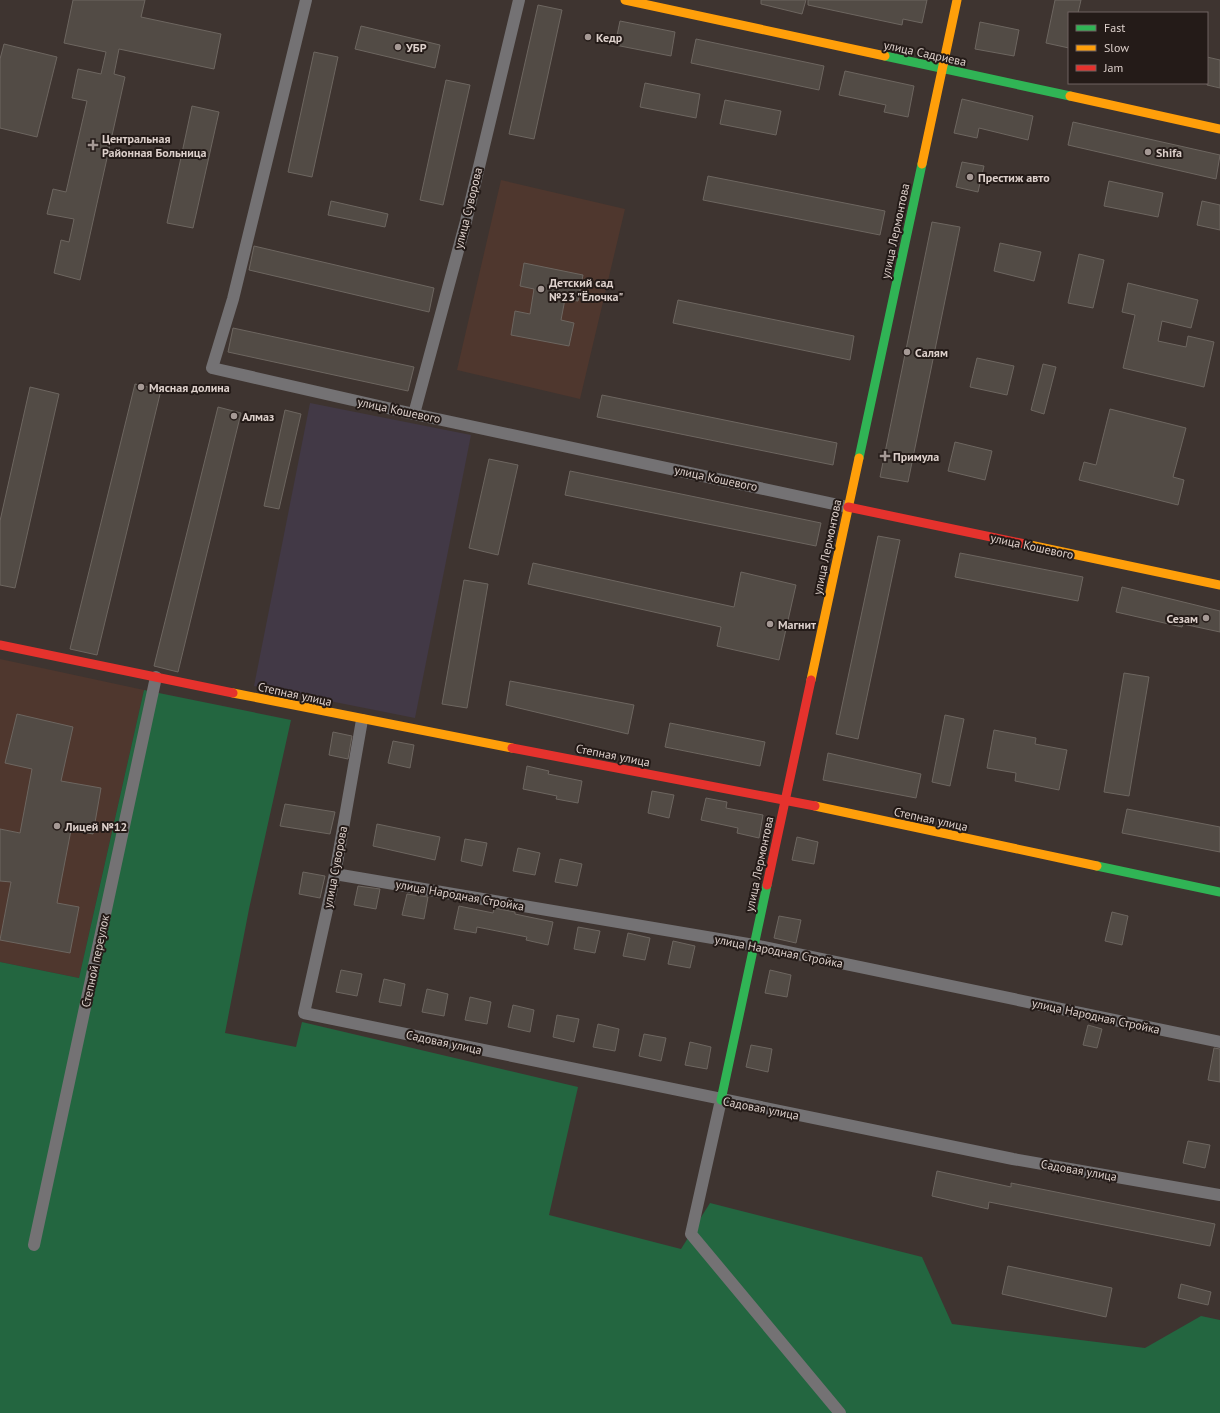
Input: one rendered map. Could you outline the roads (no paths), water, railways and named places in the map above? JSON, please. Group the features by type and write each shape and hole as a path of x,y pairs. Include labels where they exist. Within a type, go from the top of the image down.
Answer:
{"street":[{"name":"улица Кошевого","path":"306,0 233,299 212,368 414,414 1220,585"},
{"name":"улица Суворова","path":"414,414 466,221 519,0"},
{"name":"улица Садриева","path":"625,0 1220,130"},
{"name":"улица Лермонтова","path":"721,1100 957,0"},
{"name":"Степная улица","path":"0,645 362,720 785,800 1220,892"},
{"name":"Степной переулок","path":"34,1245 156,677"},
{"name":"улица Суворова","path":"304,1013 335,874 362,720"},
{"name":"улица Народная Стройка","path":"335,874 754,945 1220,1042"},
{"name":"Садовая улица","path":"304,1013 1013,1159 1220,1195"},
{"path":"721,1100 691,1234 840,1413"}],"place":[{"name":"Кедр","path":"588,37"},
{"name":"УБР","path":"398,47"},
{"name":"Центральная Районная Больница","path":"93,145"},
{"name":"Shifa","path":"1148,152"},
{"name":"Престиж авто","path":"970,177"},
{"name":"Детский сад №23 \"Ёлочка\"","path":"541,289"},
{"name":"Салям","path":"907,352"},
{"name":"Мясная долина","path":"141,387"},
{"name":"Алмаз","path":"234,416"},
{"name":"Примула","path":"885,456"},
{"name":"Сезам","path":"1206,618"},
{"name":"Магнит","path":"770,624"},
{"name":"Лицей №12","path":"57,826"}]}
